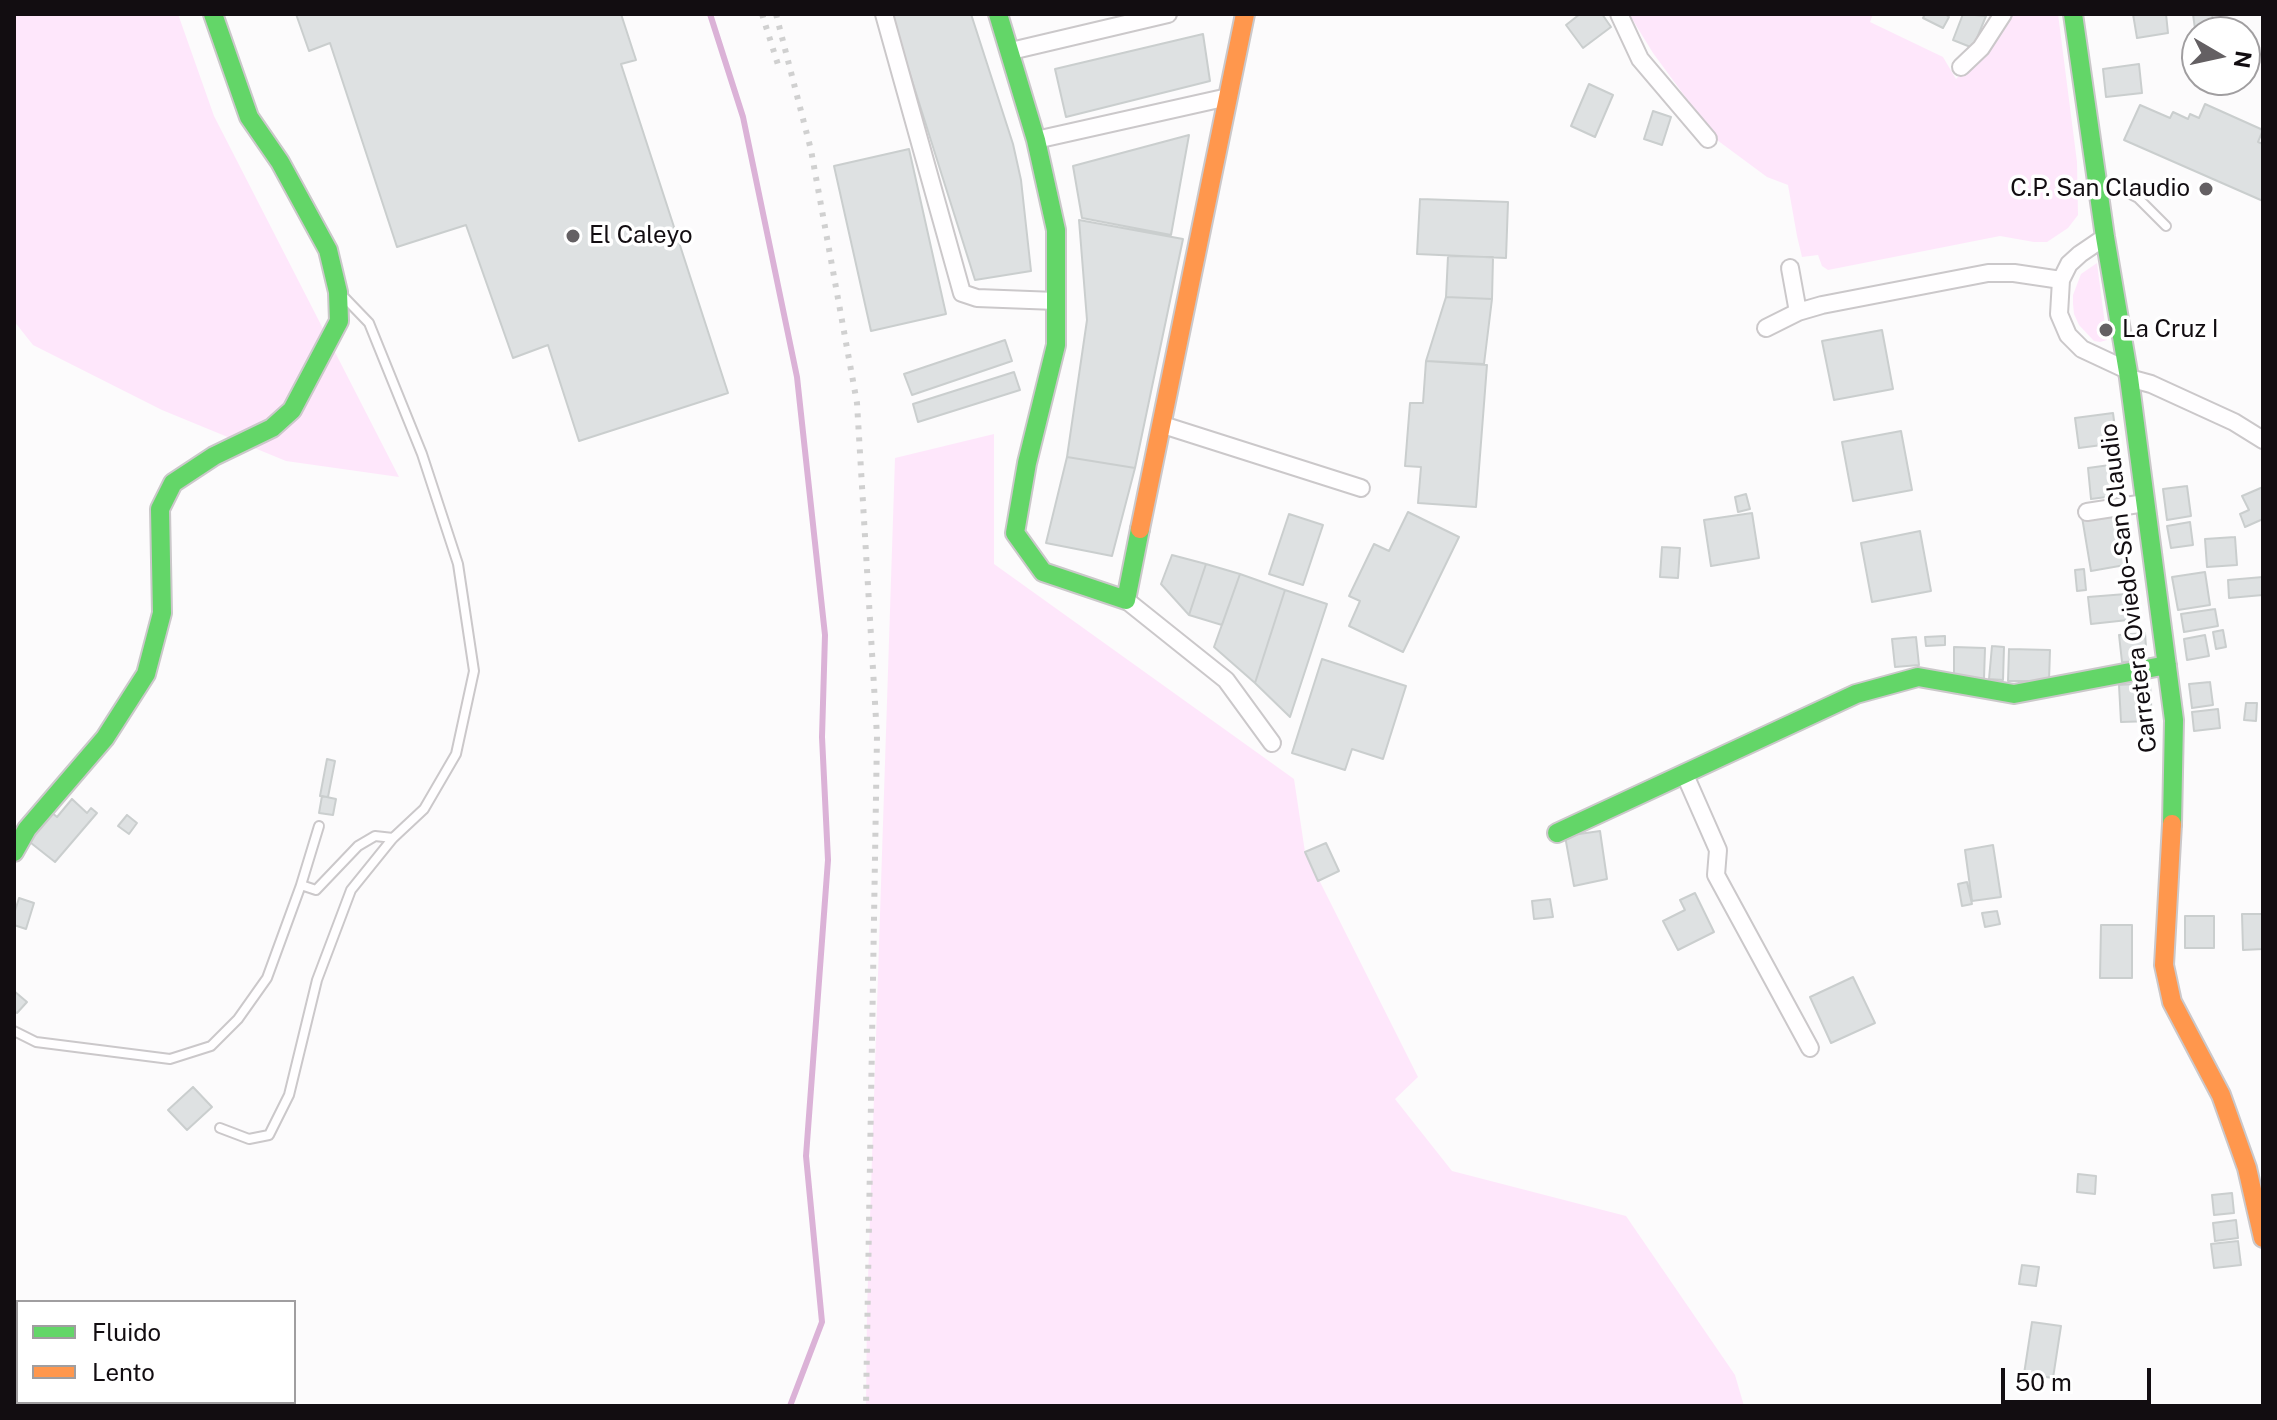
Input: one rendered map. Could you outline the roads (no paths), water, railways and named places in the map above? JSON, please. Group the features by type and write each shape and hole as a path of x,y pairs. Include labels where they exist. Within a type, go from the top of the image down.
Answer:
{"street":[{"path":"14,852 27,829 105,738 146,674 162,613 160,509 173,483 214,456 272,428 292,410 339,321 338,292 328,250 280,162 249,117 213,14"},
{"path":"884,14 962,293 977,298 1056,301"},
{"path":"998,14 1036,140 1056,230 1056,345 1027,463 1015,533 1043,572 1126,600 1226,680 1272,743"},
{"path":"1011,51 1168,14"},
{"path":"1126,600 1245,14"},
{"path":"1619,14 1640,59 1708,139"},
{"path":"1961,67 1981,48 2003,14"},
{"name":"Carretera Oviedo-San Claudio","path":"2073,14 2128,374 2174,720 2174,791 2164,965 2172,1002 2221,1095 2247,1168 2263,1238"},
{"path":"1036,140 1228,97"},
{"path":"2105,237 2069,264 2061,280 2059,314 2068,335 2082,349 2128,374 2234,422 2263,440"},
{"path":"1790,268 1798,312"},
{"path":"1766,328 1798,312 1850,299 1988,273 2014,273 2061,280"},
{"path":"1163,425 1361,488"},
{"path":"2087,512 2145,503"},
{"path":"1557,833 1856,694 1918,677 2014,694 2167,665"},
{"path":"1685,775 1718,850 1716,875 1810,1048"}],"lane":[{"path":"2098,185 2119,188 2138,198 2166,226"},
{"path":"220,1128 249,1139 269,1135 289,1095 317,980 351,890 393,838 424,809 456,754 474,671 458,564 422,454 369,323 338,292"},
{"path":"14,1031 36,1042 170,1059 211,1046 238,1019 267,978 319,826"},
{"path":"301,885 316,890 358,846 375,836 393,838"}],"waterway":[{"path":"710,14 743,117 797,377 825,635 822,737 828,860 806,1156 822,1322 790,1406"}],"railway":[{"path":"762,14 780,71"},
{"path":"776,14 811,150 857,403 877,736 866,1406"}],"place":[{"name":"C.P. San Claudio","path":"2206,189"},
{"name":"El Caleyo","path":"573,236"},
{"name":"La Cruz I","path":"2106,330"}]}
